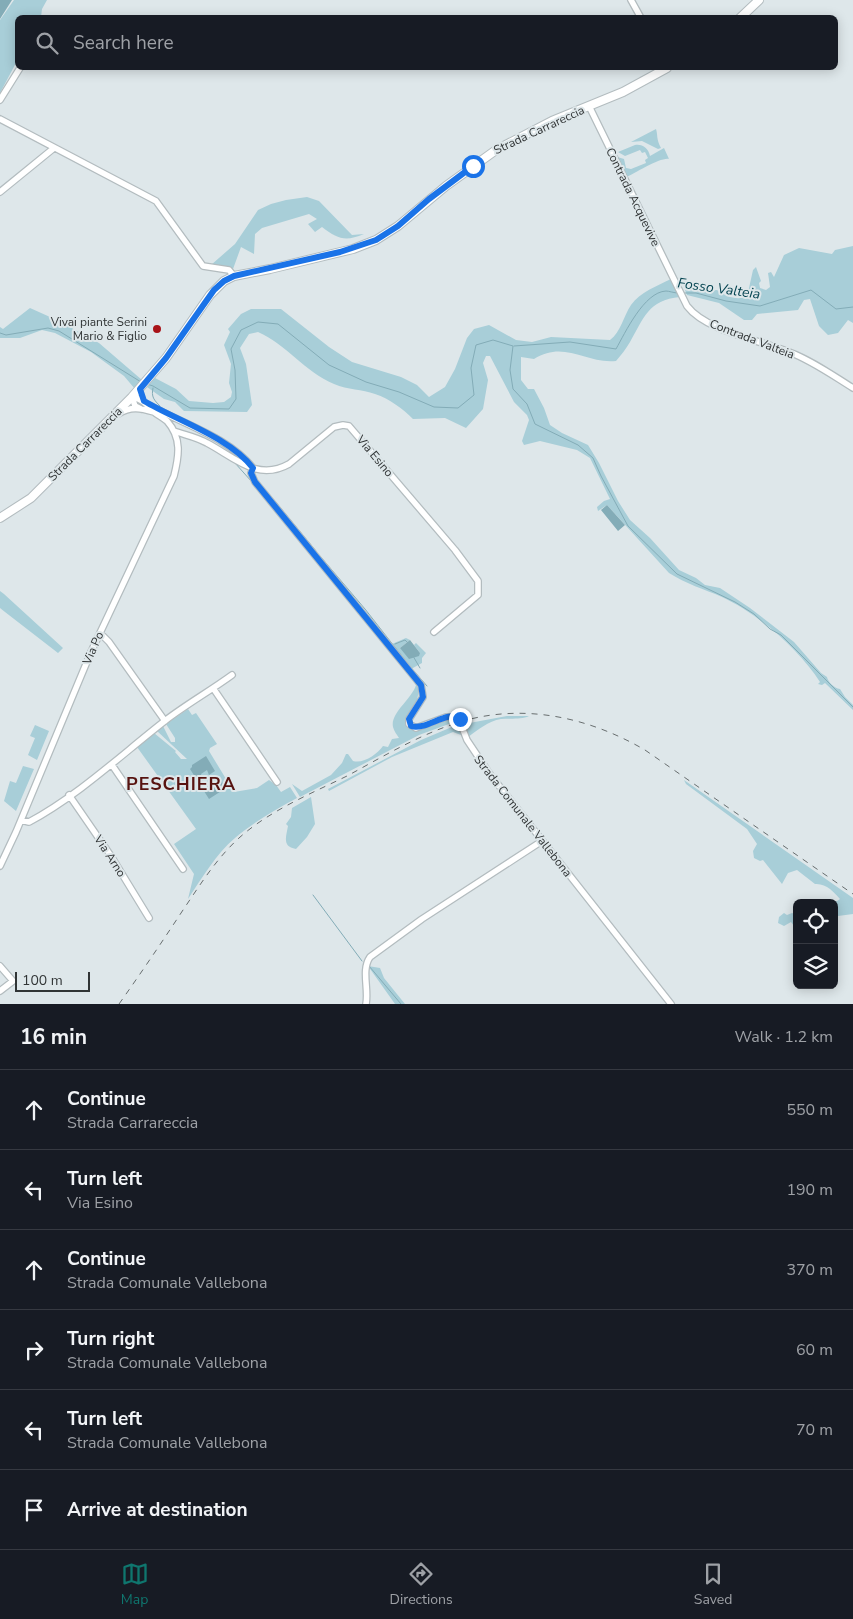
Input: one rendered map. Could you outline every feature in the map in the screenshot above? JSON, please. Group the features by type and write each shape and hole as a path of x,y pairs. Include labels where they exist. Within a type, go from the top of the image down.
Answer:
{"main road":[{"path":"743,15 759,0"},
{"name":"Strada Carrareccia","path":"0,518 31,498 141,388 166,358 214,290 224,281 234,276 340,252 376,240 398,226 446,186 496,150 552,122 629,89 664,70"}],"street":[{"path":"631,0 639,15"},
{"path":"0,100 19,70"},
{"name":"Contrada Acquevive","path":"590,106 683,298"},
{"path":"0,119 156,201 203,266 228,270 234,276"},
{"path":"0,192 54,148"},
{"name":"Contrada Valteia","path":"683,298 691,312 703,320 789,352 853,388"},
{"path":"141,388 144,401 174,431 196,438 242,465 253,468"},
{"path":"132,397 144,401 224,443 242,455 253,468"},
{"path":"132,397 135,406 141,409"},
{"path":"112,418 128,409 155,412"},
{"path":"174,431 175,425 182,422"},
{"name":"Via Esino","path":"253,468 271,471 282,468 334,427 346,425 352,428 455,550 478,581 478,595 434,632"},
{"name":"Via Po","path":"0,866 100,633 174,476 179,454 174,431"},
{"path":"178,444 185,439 196,438"},
{"name":"Strada Comunale Vallebona","path":"253,468 251,473 255,482 421,685 423,697 409,719 409,724 416,728 446,717 458,717 472,751 671,1004"},
{"path":"100,633 109,642 165,721"},
{"path":"21,820 28,822 42,815 112,765 165,721 232,675"},
{"path":"213,688 277,782"},
{"path":"112,765 183,869"},
{"name":"Via Arno","path":"69,795 149,918"},
{"path":"366,1004 368,997 366,964 370,957 422,919 542,841"},
{"path":"0,966 13,981 0,991"}],"shaded area":[{"path":"0,0 12,0 0,19"},
{"path":"14,0 47,0 41,15 15,15 15,65 0,93 0,20"},
{"path":"656,129 661,148 658,149 642,141 631,142"},
{"path":"635,145 645,147 650,156 664,148 669,159 654,163 625,178 614,156 624,159 626,168 631,169 646,163 645,160 648,158 645,152 642,153 640,150 625,156 618,152"},
{"path":"307,197 319,201 352,235 364,234 352,238 342,238 337,237 322,227 315,232 308,224 317,219 309,214 262,228 255,234 254,254 241,247 233,269 211,265 235,244 258,210 286,200"},
{"path":"853,246 853,323 848,320 838,333 828,335 819,326 810,299 804,300 798,310 757,314 752,320 744,320 719,303 687,295 685,290 686,286 691,286 707,291 717,290 731,297 747,297 753,270 756,267 761,281 759,283 760,288 766,290 770,287 768,273 771,272 774,277 784,255 799,248 832,254 835,250"},
{"path":"671,279 680,297 661,302 648,312 627,347 616,361 605,361 565,352 545,354 534,359 521,357 521,380 528,389 534,389 550,425 588,445 630,520 650,538 679,570 696,578 705,585 720,588 750,608 794,642 821,673 840,689 853,705 853,710 825,683 822,685 818,684 820,682 801,657 763,622 722,597 669,573 607,505 598,511 597,507 610,499 590,458 577,450 540,441 524,445 522,441 529,420 527,415 514,402 490,356 486,356 483,363 488,380 483,409 466,428 445,418 413,419 381,396 334,384 314,372 268,337 258,332 249,334 240,348 246,364 252,405 247,412 184,411 175,402 164,399 147,387 155,378 176,389 189,401 224,402 231,397 232,392 229,383 231,364 224,345 230,332 228,329 241,314 251,309 281,309 329,347 352,362 401,377 417,385 429,397 445,387 455,369 467,338 474,329 489,325 516,340 532,342 551,337 610,340 617,333 628,310 639,296"},
{"path":"30,308 59,321 99,343 142,380 135,389 124,376 91,352 55,333 42,330 20,338 0,338 0,327 3,329"},
{"path":"607,505 625,525 618,531 601,510"},
{"path":"0,591 63,648 58,653 0,608"},
{"path":"406,638 410,640 400,648 420,653 414,645 416,643 426,653 422,658 422,663 411,669 392,644"},
{"path":"410,640 420,653 419,656 409,659 400,648"},
{"path":"405,670 416,681 418,688 417,701 405,721 407,727 416,730 448,719 457,721 419,735 300,797 292,784 302,791 331,775 342,763 346,754 353,761 366,760 383,746 388,747 392,739 399,738 393,728 393,722 398,711 416,685"},
{"path":"188,709 192,715 196,713 217,744 210,748 209,751 234,792 257,788 269,780 281,792 290,787 297,798 257,821 228,844 188,899 194,874 174,844 196,829 137,747 154,733 176,751 181,759 187,759 157,731 163,726 171,742 175,742 175,738 166,724"},
{"path":"507,716 529,716 496,720 483,726 468,737 464,724"},
{"path":"459,724 461,735 453,732 392,757 329,791 328,789 421,740"},
{"path":"35,725 49,731 37,760 28,755 35,738 30,736"},
{"path":"206,756 215,771 209,775 207,770 201,774 203,781 207,784 211,783 213,777 218,776 226,788 209,799 190,769 192,765"},
{"path":"23,766 34,769 16,811 4,801 10,781 16,783"},
{"path":"684,780 853,898 853,914 838,916 838,900 840,899 838,896 829,888 815,884 797,870 788,873 782,884 763,860 760,861 754,858 753,851 757,844 747,829 686,784"},
{"path":"311,797 315,824 296,849 292,848 286,841 288,826 286,824 291,817 292,808"},
{"path":"784,913 787,915 793,913 793,925 791,922 784,926 778,923 779,917"},
{"path":"368,966 380,968 384,978 405,1004 395,1004"}],"waterway":[{"name":"Fosso Valteia","path":"684,293 696,293 726,301 760,306 811,290 836,309 853,307"},
{"name":"Fosso Valteia","path":"514,346 570,342 616,349 636,314 650,298 666,291 678,293"},
{"name":"Fosso Valteia","path":"147,384 190,408 229,409 236,399 235,370 231,349 241,330 258,322 278,324 329,365 366,382 399,392 434,407 458,408 474,395 471,368 476,345 493,340 513,346 510,370 513,389 527,404 535,424 578,445 593,458 628,526 677,574 735,602 754,614 770,629 781,635 853,707"},
{"path":"0,333 6,335 48,328 59,331 141,382"},
{"path":"153,388 152,394 160,406"},
{"path":"235,463 252,482"},
{"path":"274,500 316,551"},
{"path":"320,556 412,669"},
{"path":"395,644 405,640 408,643"},
{"path":"413,656 420,668"},
{"path":"414,671 427,686"},
{"path":"313,895 362,961"},
{"path":"369,966 401,1004"}],"railway":[{"path":"119,1004 209,872 231,846 251,828 290,804 418,738 463,721 487,716 510,713 557,717 602,729 624,739 645,750 853,894"}],"place":[{"name":"Vivai piante Serini Mario & Figlio","path":"157,329"}],"district":[{"name":"PESCHIERA","path":"181,784"}],"route":[{"path":"460,719 455,716 446,717 416,728 409,724 409,719 423,697 421,685 255,482 251,473 253,468 247,460 224,443 144,401 140,389 166,358 210,295 229,277 353,249 376,240 398,226 415,210 473,166"}]}
